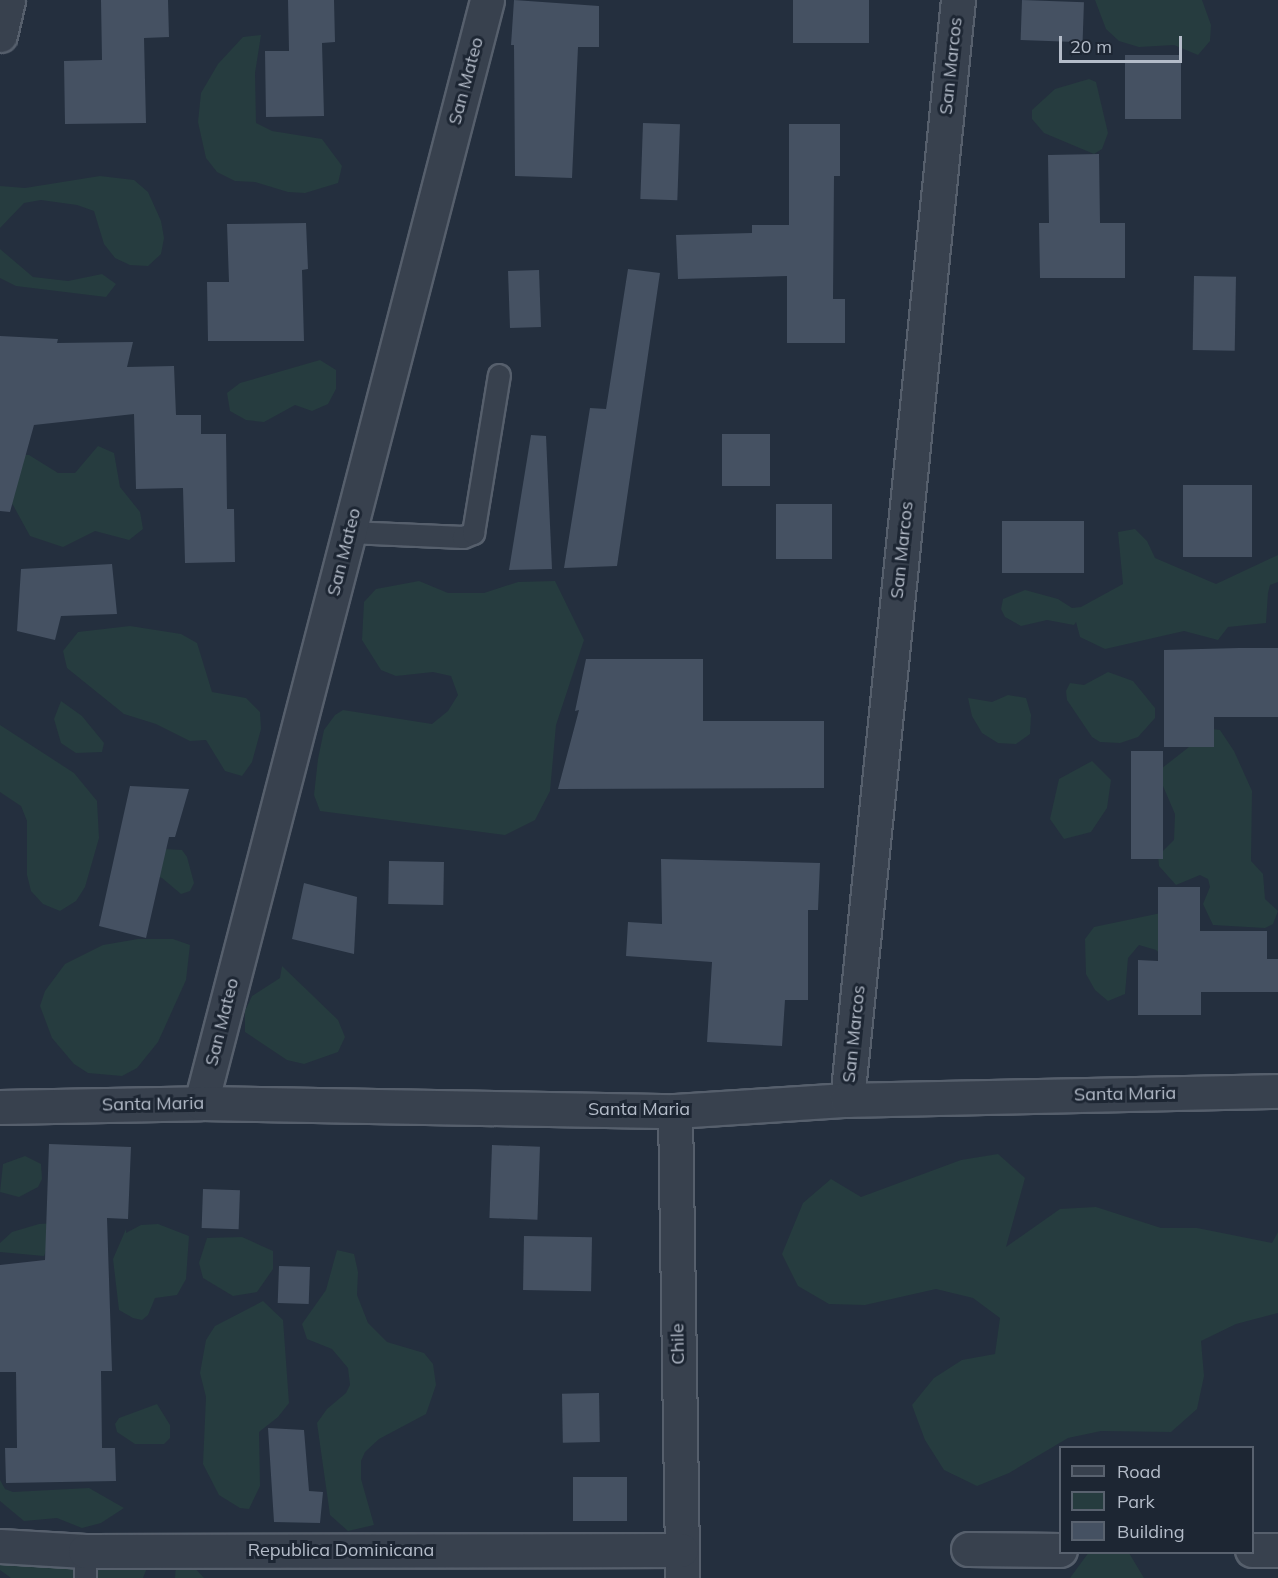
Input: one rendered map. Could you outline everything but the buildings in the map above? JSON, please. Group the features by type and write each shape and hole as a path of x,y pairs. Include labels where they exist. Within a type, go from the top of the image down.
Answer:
{"street":[{"path":"0,35 8,0"},
{"name":"San Mateo","path":"201,1103 487,0"},
{"name":"San Marcos","path":"847,1100 958,0"},
{"name":"Santa Maria","path":"0,1107 201,1103 675,1111 847,1100 1278,1091"},
{"name":"Chile","path":"675,1111 681,1564"},
{"name":"Republica Dominicana","path":"0,1546 85,1564 681,1564"},
{"path":"968,1549 1059,1550"},
{"path":"1254,1550 1278,1550"}],"lane":[{"path":"349,532 463,537 473,533 500,375"}],"green space":[{"path":"1095,0 1202,0 1211,25 1210,41 1198,55 1174,45 1139,47 1119,41 1106,29"},
{"path":"261,35 255,73 256,123 272,131 322,139 342,166 338,183 305,193 288,192 255,182 235,181 217,172 206,158 198,122 201,93 218,64 243,37"},
{"path":"1089,79 1096,82 1108,133 1102,149 1094,154 1044,133 1032,119 1032,110 1055,89"},
{"path":"100,176 134,180 148,192 161,221 164,238 161,254 148,266 130,265 115,258 104,244 94,211 77,205 41,200 24,203 0,228 0,186 25,188"},
{"path":"0,249 33,277 68,281 102,274 116,284 106,297 16,286 0,278"},
{"path":"320,360 336,370 336,389 328,404 312,411 295,405 264,422 246,420 230,411 227,393 240,383"},
{"path":"98,446 114,453 120,487 140,512 143,529 129,540 95,531 63,547 30,536 13,505 0,493 12,455 29,455 58,473 75,473"},
{"path":"1135,529 1147,541 1155,558 1216,584 1278,555 1278,582 1270,585 1266,623 1228,627 1218,640 1184,631 1105,649 1080,637 1076,622 1074,625 1047,620 1021,626 1005,617 1001,609 1003,599 1025,590 1058,599 1072,608 1081,607 1123,584 1118,532"},
{"path":"419,581 448,593 484,593 518,582 555,581 584,640 556,725 550,791 535,820 505,835 320,811 314,795 324,730 335,715 343,710 432,724 448,711 458,695 451,676 433,672 396,676 381,670 362,640 364,602 376,589"},
{"path":"130,626 181,634 197,643 212,692 246,698 260,712 261,729 252,762 242,776 225,771 206,740 190,741 156,724 124,714 67,668 63,651 78,632"},
{"path":"1108,672 1133,681 1155,708 1155,718 1138,737 1120,743 1100,742 1092,737 1067,700 1066,691 1070,683 1084,685"},
{"path":"1008,695 1026,698 1031,715 1030,734 1016,744 998,743 982,733 972,716 968,698 992,702"},
{"path":"61,701 82,716 104,743 102,752 76,753 61,743 54,719"},
{"path":"0,725 74,773 97,801 99,838 85,887 76,901 60,911 43,904 31,891 27,875 27,821 21,806 0,792"},
{"path":"1212,729 1220,730 1234,751 1252,791 1251,861 1263,874 1265,899 1278,911 1273,924 1265,928 1213,925 1203,904 1210,887 1208,879 1200,875 1176,885 1159,866 1158,856 1174,840 1175,814 1157,772"},
{"path":"1092,761 1111,780 1107,808 1091,832 1064,839 1050,819 1059,779"},
{"path":"164,849 182,850 187,857 194,883 190,891 181,894 162,878 139,870"},
{"path":"1161,913 1182,974 1156,950 1139,945 1128,958 1125,994 1108,1001 1095,990 1086,974 1085,939 1094,927"},
{"path":"138,939 173,939 190,945 186,980 158,1042 137,1068 122,1076 88,1073 74,1064 52,1038 40,1006 45,991 65,964 103,945"},
{"path":"282,966 338,1020 345,1037 338,1052 304,1064 287,1060 245,1032 245,1011 252,996 280,978"},
{"path":"998,1154 1025,1178 1006,1247 1060,1209 1096,1207 1161,1228 1197,1228 1272,1243 1278,1232 1278,1313 1236,1324 1201,1341 1204,1376 1197,1409 1171,1432 1101,1431 1068,1438 1009,1473 977,1486 944,1470 925,1440 912,1405 934,1378 962,1360 995,1354 1000,1318 973,1298 936,1289 865,1305 829,1304 798,1286 782,1254 803,1203 831,1179 861,1197 961,1160"},
{"path":"25,1156 41,1164 42,1179 38,1187 19,1197 0,1192 3,1164"},
{"path":"57,1223 44,1256 0,1252 0,1243 12,1232 39,1224"},
{"path":"158,1224 189,1236 186,1279 177,1295 155,1298 148,1315 142,1320 119,1310 113,1259 126,1229 126,1233 141,1225"},
{"path":"242,1237 273,1251 273,1269 257,1292 233,1296 203,1278 199,1263 207,1238"},
{"path":"337,1250 354,1254 358,1272 357,1295 368,1323 387,1342 424,1353 433,1364 436,1385 426,1414 379,1439 365,1452 361,1461 361,1479 374,1525 348,1531 330,1515 317,1423 327,1409 346,1393 350,1385 348,1368 332,1349 307,1339 302,1324 326,1290"},
{"path":"263,1301 283,1320 289,1403 278,1417 259,1432 260,1486 249,1509 240,1508 219,1495 203,1464 206,1397 200,1373 206,1340 215,1326"},
{"path":"157,1404 170,1425 170,1438 164,1444 135,1444 117,1432 115,1424 119,1418"},
{"path":"0,1480 5,1489 13,1492 89,1488 124,1508 101,1523 82,1528 57,1518 24,1521 0,1501"},
{"path":"0,1549 150,1560 143,1578 11,1578 0,1570"},
{"path":"1088,1554 1130,1554 1144,1578 1070,1578"},
{"path":"176,1565 192,1565 204,1578 175,1578"}]}
